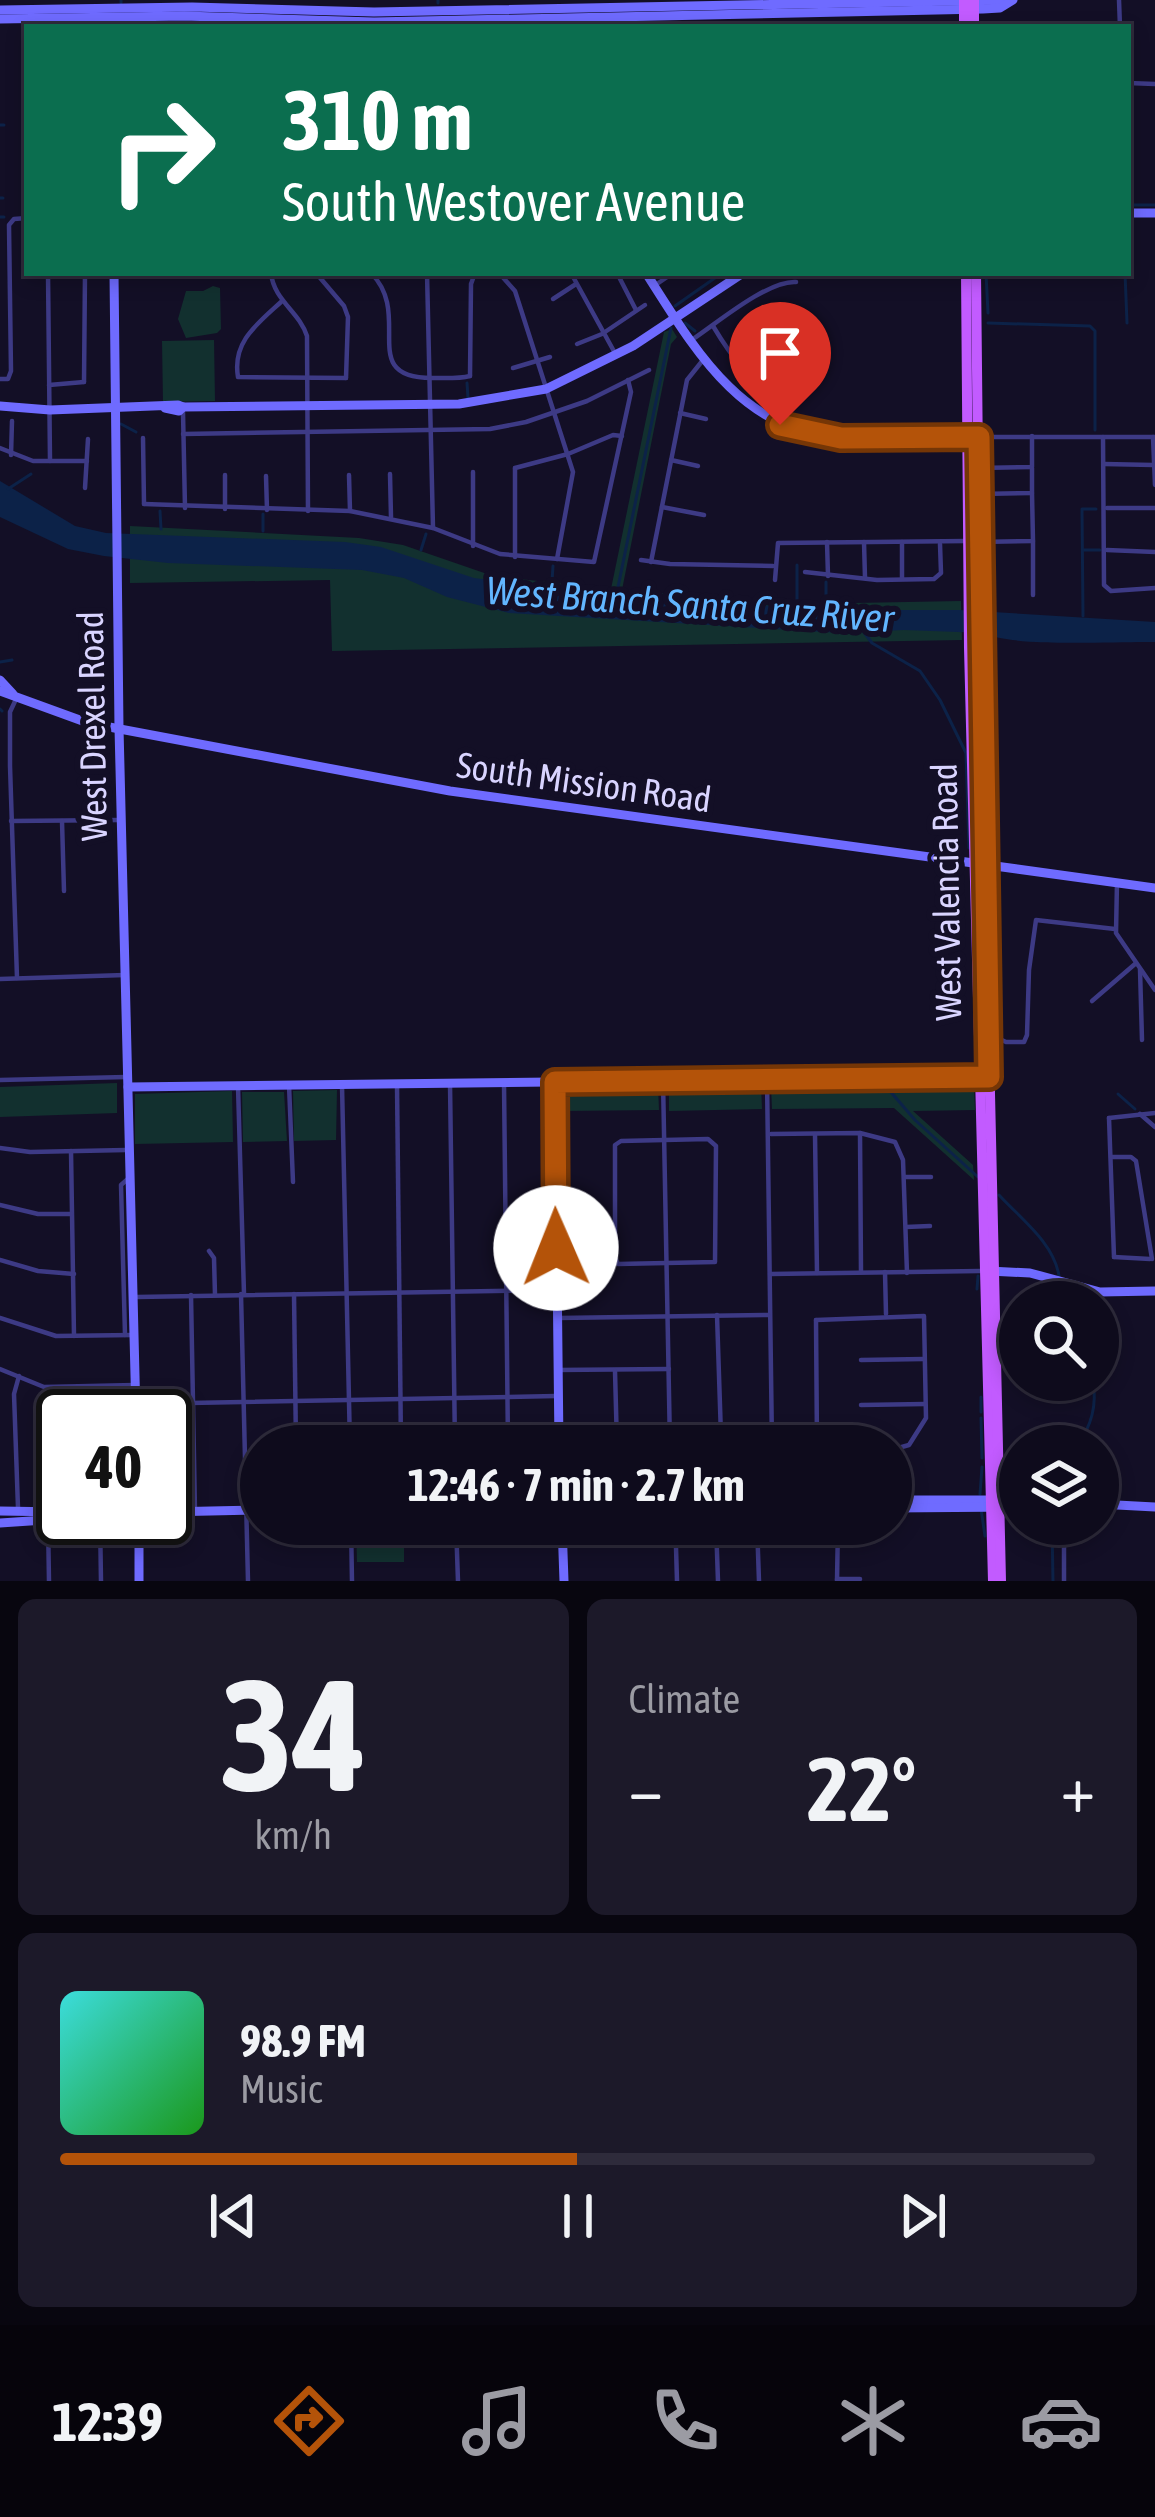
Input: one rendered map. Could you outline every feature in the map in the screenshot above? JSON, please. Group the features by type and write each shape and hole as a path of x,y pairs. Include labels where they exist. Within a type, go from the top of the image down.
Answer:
{"main road":[{"name":"West Valencia Road","path":"966,276 972,315"},
{"name":"West Valencia Road","path":"976,276 974,633 997,1581"},
{"name":"West Valencia Road","path":"973,437 979,468 974,542"},
{"name":"West Valencia Road","path":"980,863 989,1034 985,1077"}],"street":[{"path":"0,15 374,16 969,3 1000,8 1013,0"},
{"path":"249,17 291,23 374,16 456,23 492,14"},
{"path":"7,380 10,221 24,219"},
{"path":"48,276 50,461"},
{"path":"49,385 85,383 85,276"},
{"name":"West Drexel Road","path":"114,276 130,1150 129,1335"},
{"path":"271,276 281,302 304,328 308,511"},
{"path":"281,302 238,347 237,378 346,379 348,316 319,276"},
{"path":"373,276 388,296 390,352 398,371 408,378 471,376 474,276"},
{"path":"427,276 433,529"},
{"path":"502,276 515,291 568,454 572,483 557,560"},
{"path":"572,276 616,355"},
{"path":"619,276 636,310"},
{"path":"648,276 703,360 754,409 784,426 841,438 1154,436 1155,485"},
{"path":"654,286 669,276"},
{"path":"0,406 168,411 487,402 546,389 616,355 738,276"},
{"path":"690,341 771,288 796,282"},
{"path":"553,298 576,284"},
{"path":"577,344 602,334 644,305"},
{"path":"249,314 263,336"},
{"path":"779,319 784,426"},
{"path":"713,326 744,368 769,388 783,390"},
{"path":"472,329 484,329"},
{"path":"513,368 550,357"},
{"path":"651,562 689,374 703,360"},
{"path":"183,434 490,429 554,413 649,370"},
{"path":"388,378 398,371"},
{"path":"143,438 143,505 350,511 391,517 515,557 595,562 632,388 628,380"},
{"path":"183,407 185,508"},
{"path":"680,413 706,419"},
{"path":"11,455 12,422"},
{"path":"515,557 514,467 622,436"},
{"path":"1032,436 1033,595"},
{"path":"1103,437 1107,591 1155,588"},
{"path":"85,488 88,439"},
{"path":"0,448 40,461 87,461"},
{"path":"671,460 698,466"},
{"path":"40,461 40,470"},
{"path":"1103,464 1153,465"},
{"path":"979,468 1032,467"},
{"path":"473,472 473,546"},
{"path":"390,474 391,517"},
{"path":"225,475 225,509"},
{"path":"349,475 350,511"},
{"path":"266,476 267,509"},
{"path":"979,494 1032,493"},
{"path":"662,507 704,515"},
{"path":"1104,508 1155,508"},
{"path":"775,580 775,545 1033,541"},
{"path":"827,542 828,576"},
{"path":"864,542 865,579"},
{"path":"902,542 902,579"},
{"path":"805,572 865,579 939,578 940,542"},
{"path":"1104,550 1155,551"},
{"path":"641,560 774,566"},
{"name":"South Mission Road","path":"0,680 15,696"},
{"name":"South Mission Road","path":"0,691 51,713 450,791 1155,888"},
{"path":"15,696 10,712 17,978"},
{"path":"62,820 64,891"},
{"path":"11,821 122,820"},
{"path":"0,854 12,860"},
{"path":"1117,882 1115,928 1155,990"},
{"path":"989,1034 1014,1043 1024,1042 1027,1035 1036,920 1115,928"},
{"path":"1092,1001 1138,967"},
{"path":"1138,967 1142,1040"},
{"path":"0,979 125,975"},
{"path":"0,1080 238,1086 985,1077"},
{"path":"767,1079 772,1425"},
{"path":"663,1080 670,1425"},
{"path":"555,1082 558,1425"},
{"path":"450,1083 455,1425"},
{"path":"504,1083 508,1425"},
{"path":"397,1084 401,1425"},
{"path":"289,1085 293,1182"},
{"path":"342,1085 350,1425"},
{"path":"238,1086 245,1425"},
{"path":"1109,1157 1131,1157 1137,1163 1154,1259 1113,1259 1107,1116 1155,1113"},
{"path":"1140,1114 1155,1127"},
{"path":"769,1134 860,1133 895,1142 905,1178 907,1273"},
{"path":"860,1133 861,1272"},
{"path":"815,1134 817,1273"},
{"path":"664,1140 715,1140 717,1264 615,1265 614,1142 664,1140"},
{"path":"0,1148 130,1150"},
{"path":"71,1151 74,1336"},
{"path":"905,1178 931,1177"},
{"name":"West Drexel Road","path":"130,1178 121,1185 135,1389"},
{"path":"0,1205 38,1214 73,1214"},
{"path":"906,1227 930,1226"},
{"path":"209,1251 214,1258 215,1294"},
{"path":"0,1260 38,1271 74,1274"},
{"path":"770,1274 989,1271 1050,1278 1107,1292 1155,1291"},
{"path":"885,1272 886,1316"},
{"path":"132,1298 557,1290"},
{"path":"294,1294 296,1425"},
{"path":"190,1295 192,1389"},
{"path":"717,1315 721,1425"},
{"path":"557,1318 770,1316"},
{"path":"817,1425 814,1317 924,1316 923,1427 912,1441"},
{"path":"0,1318 39,1332 129,1335"},
{"path":"861,1360 924,1360"},
{"path":"0,1369 44,1387 135,1384"},
{"path":"557,1370 669,1370"},
{"path":"615,1371 616,1425"},
{"path":"18,1517 14,1394 19,1376"},
{"path":"195,1510 192,1404 557,1396"},
{"path":"861,1405 925,1404"},
{"path":"912,1504 999,1503"},
{"path":"1119,1505 1155,1507"},
{"path":"192,1510 240,1510"},
{"path":"0,1511 36,1519"},
{"path":"0,1522 36,1515"},
{"path":"48,1545 49,1581"},
{"path":"100,1545 101,1581"},
{"path":"139,1545 139,1581"},
{"path":"248,1545 248,1581"},
{"path":"351,1545 352,1581"},
{"path":"457,1545 458,1581"},
{"path":"563,1545 564,1581"},
{"path":"676,1545 677,1581"},
{"path":"717,1545 718,1581"},
{"path":"757,1545 758,1581"},
{"path":"838,1545 837,1580 860,1580"},
{"path":"1064,1545 1064,1581"}],"green space":[{"path":"220,288 221,329 186,338 178,319 186,291"},
{"path":"672,329 677,337 671,344 622,590 799,604 961,601 962,640 332,651 330,580 130,583 130,526 359,538 403,545 493,576 611,589 664,332"},
{"path":"214,340 215,401 163,402 162,341"},
{"path":"117,1083 117,1113 0,1117 0,1087"},
{"path":"775,1083 969,1083 974,1086 975,1110 913,1111 973,1165 974,1180 894,1108 772,1109"},
{"path":"761,1085 762,1109 669,1111 669,1086"},
{"path":"658,1086 659,1110 561,1111 561,1087"},
{"path":"337,1090 336,1140 294,1141 293,1091"},
{"path":"232,1091 233,1142 135,1144 135,1094"},
{"path":"242,1092 284,1092 287,1141 243,1142"},
{"path":"357,1545 404,1545 404,1562 357,1562"}],"water":[{"name":"West Branch Santa Cruz River","path":"0,481 75,526 106,533 345,542 381,547 474,578 604,594 828,610 960,610 1155,622 1155,642 1041,642 985,633 841,633 509,613 447,597 404,578 362,570 168,563 68,549 0,517"}],"waterway":[{"path":"761,23 778,23"},
{"path":"1131,205 1155,205"},
{"path":"675,306 718,276"},
{"path":"986,276 988,313"},
{"path":"1125,276 1127,323"},
{"path":"685,323 695,331"},
{"path":"988,323 1090,326 1095,331 1095,430"},
{"path":"616,597 671,328"},
{"path":"787,370 806,370"},
{"path":"467,383 468,398"},
{"path":"121,424 136,432"},
{"path":"8,489 31,474"},
{"path":"1083,616 1082,509 1096,509"},
{"path":"160,511 161,529"},
{"path":"263,514 263,531"},
{"path":"421,550 426,534"},
{"path":"1084,550 1100,550"},
{"path":"797,565 797,603"},
{"path":"552,581 553,566"},
{"path":"826,582 826,608"},
{"path":"863,631 872,643 920,671 966,753 969,848"},
{"path":"0,662 12,660"},
{"path":"883,1083 915,1120 978,1177"},
{"path":"1118,1094 1135,1109"},
{"path":"999,1195 1044,1242 1059,1276"},
{"path":"977,1289 978,1276"},
{"path":"981,1397 981,1412"},
{"path":"1088,1425 1094,1401"},
{"path":"981,1418 982,1458"},
{"path":"980,1494 982,1467"},
{"path":"981,1509 985,1536"},
{"path":"1052,1545 1053,1581"}],"route":[{"path":"556,1248 555,1082 989,1077 979,437 841,438 780,425"}]}
